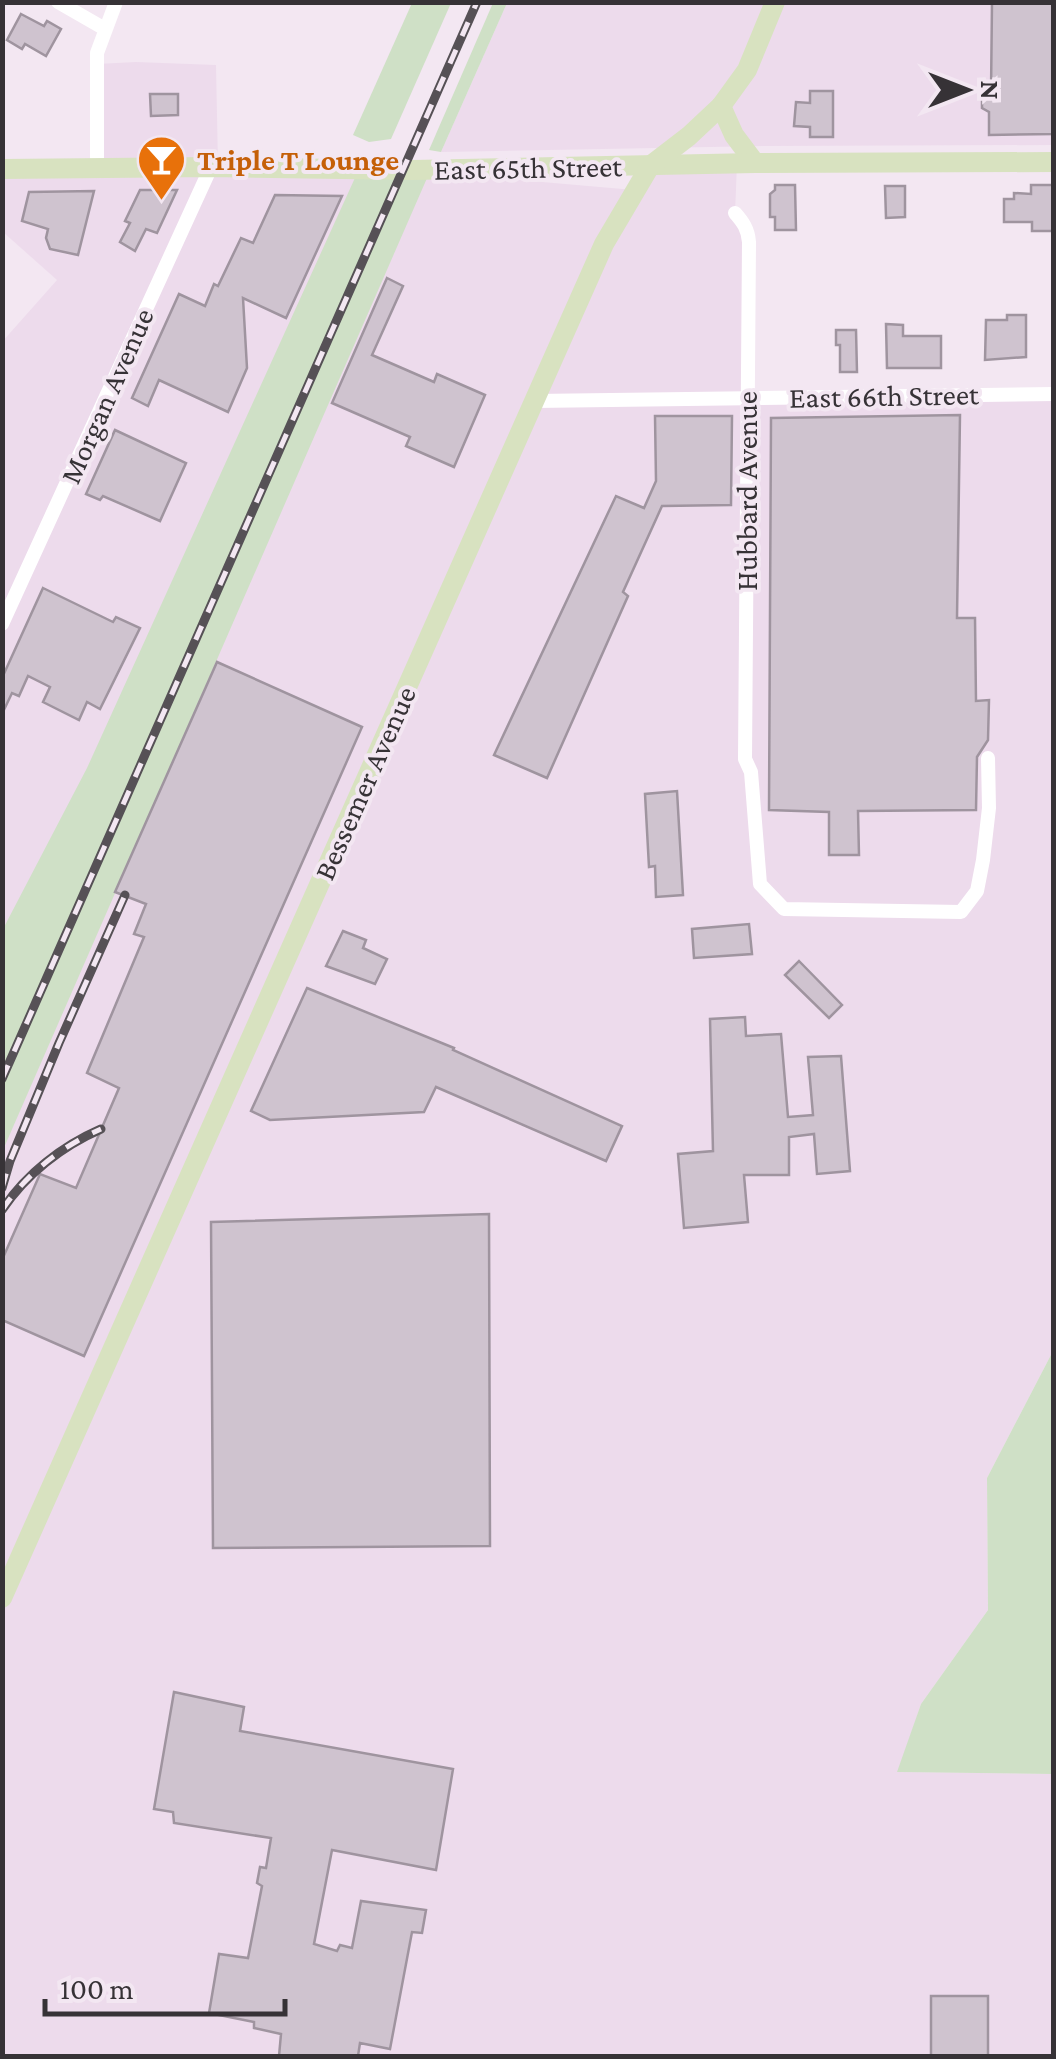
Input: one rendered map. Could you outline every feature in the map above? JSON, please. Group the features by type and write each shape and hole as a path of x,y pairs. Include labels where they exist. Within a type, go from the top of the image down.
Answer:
{"street":[{"path":"58,2 105,29"},
{"path":"97,170 97,53 116,2"},
{"name":"Bessemer Avenue","path":"2,1598 604,244 650,166 721,106 746,70 775,2"},
{"path":"721,106 734,135 755,163"},
{"name":"East 65th Street","path":"2,169 414,170 1054,162"},
{"name":"Morgan Avenue","path":"2,624 211,167"},
{"name":"Hubbard Avenue","path":"734,213 743,222 749,242 745,759 751,772 760,884 784,909 961,912 977,891 989,808 988,758"},
{"name":"East 66th Street","path":"534,401 1054,394"}],"shaded area":[{"path":"507,3 1053,3 1053,145 441,152"},
{"path":"97,64 216,65 218,166 403,170 634,190 650,166 737,164 735,213 743,222 749,397 1053,394 1053,1351 987,1478 988,1610 921,1704 898,1772 1053,1774 1053,2056 3,2056 2,342 57,280 3,232 3,169 97,169"}],"green space":[{"path":"412,3 451,3 391,139 369,142 353,135"},
{"path":"493,3 507,3 441,152 429,150"},
{"path":"359,169 431,169 3,1150 3,929 87,768"},
{"path":"1053,1351 1053,1774 897,1772 921,1704 988,1610 987,1478"}],"building":[{"path":"992,2 1054,2 1054,134 989,135 989,112 982,108 982,98 991,93"},
{"path":"21,14 44,26 47,21 61,29 46,56 25,44 22,49 7,40"},
{"path":"810,91 833,91 833,137 810,137 810,127 794,126 796,102 810,103"},
{"path":"150,94 178,94 178,115 151,116"},
{"path":"775,185 795,185 796,230 775,230 775,217 770,217 770,194"},
{"path":"1031,185 1053,185 1053,231 1032,231 1032,222 1004,222 1004,199 1014,199 1014,193 1031,194"},
{"path":"885,186 905,186 905,217 886,218"},
{"path":"140,190 177,190 157,233 146,229 135,251 120,242"},
{"path":"94,191 78,255 50,249 48,229 22,221 29,192"},
{"path":"275,195 342,196 286,318 243,298 247,368 228,412 159,380 148,406 132,398 179,294 205,306 241,238 253,243"},
{"path":"387,278 403,286 372,355 434,382 437,374 485,395 454,467 406,446 410,437 332,403"},
{"path":"1007,315 1026,315 1026,357 985,360 986,320 1007,320"},
{"path":"886,324 903,325 903,336 941,336 941,368 887,368"},
{"path":"836,330 856,330 857,372 840,372"},
{"path":"960,415 957,618 975,618 976,701 989,700 988,740 977,757 976,810 858,811 859,855 829,855 829,812 769,810 771,418"},
{"path":"655,416 732,416 731,505 662,506 623,592 628,596 547,778 494,755 616,496 644,508 656,481"},
{"path":"115,430 186,463 160,521 103,496 100,500 86,494"},
{"path":"43,588 113,622 116,617 140,628 100,709 87,702 79,720 43,702 50,687 28,676 19,696 12,693 2,714 2,678"},
{"path":"217,662 362,727 84,1356 2,1320 2,1260 40,1174 76,1188 119,1088 87,1073 144,937 134,934 146,904 115,892"},
{"path":"677,791 683,895 656,897 655,866 649,867 645,794"},
{"path":"749,924 752,954 694,958 692,929"},
{"path":"343,931 366,940 363,948 387,959 375,984 326,966"},
{"path":"799,961 842,1005 829,1018 785,975"},
{"path":"307,988 454,1048 622,1126 606,1161 436,1087 424,1112 270,1120 251,1111"},
{"path":"745,1017 746,1036 781,1034 788,1117 813,1115 808,1057 841,1056 850,1171 817,1174 814,1134 789,1137 789,1175 744,1175 748,1222 684,1228 678,1154 713,1151 710,1019"},
{"path":"489,1214 490,1546 213,1548 211,1222"},
{"path":"174,1692 244,1707 240,1731 453,1769 436,1870 332,1850 314,1944 337,1951 340,1945 352,1948 361,1901 426,1910 422,1933 412,1932 390,2049 360,2043 358,2056 279,2056 281,2034 254,2028 254,2022 209,2013 219,1954 248,1958 262,1886 257,1883 260,1867 266,1868 271,1838 174,1823 173,1812 154,1809"},
{"path":"931,1996 988,1996 988,2056 931,2056"}],"railway":[{"path":"2,1079 477,2"},
{"path":"2,1188 59,1043 125,895"},
{"path":"2,1210 46,1162 101,1129"}],"place":[{"name":"Triple T Lounge","path":"162,202"}]}
